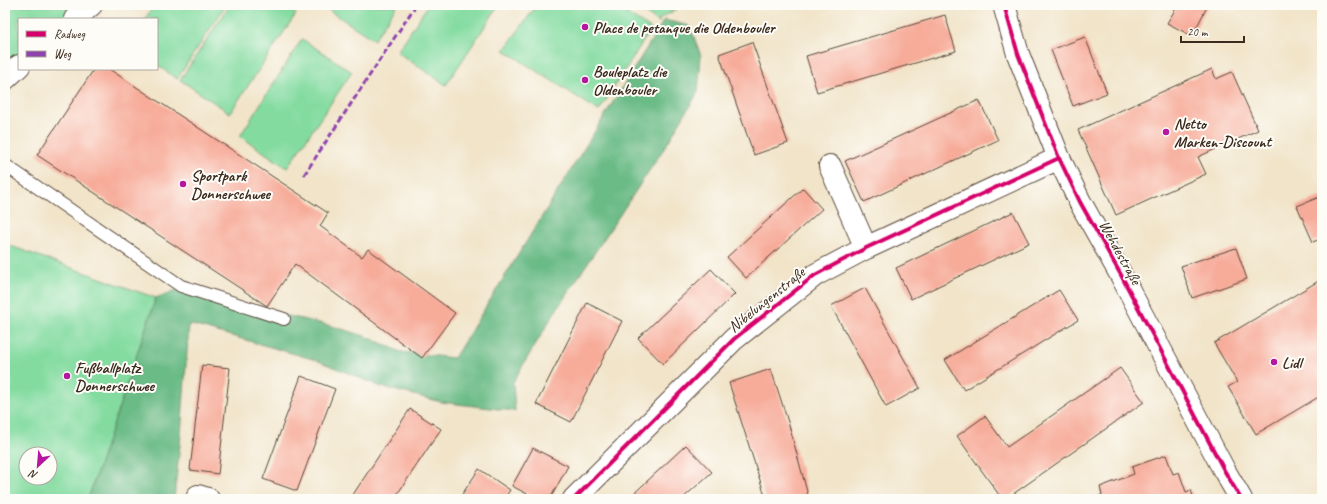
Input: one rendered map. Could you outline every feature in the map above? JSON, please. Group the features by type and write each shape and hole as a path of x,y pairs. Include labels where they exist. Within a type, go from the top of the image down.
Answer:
{"street":[{"path":"76,18 91,5"},
{"name":"Wehdestraße","path":"1004,5 1018,54 1059,158 1080,202 1121,275 1224,470 1241,499"},
{"path":"5,79 18,67"},
{"name":"Nibelungenstraße","path":"574,499 734,339 815,275 866,248 1059,158"},
{"path":"830,166 866,248"}],"lane":[{"path":"5,165 181,286 284,319"}],"green space":[{"path":"5,5 79,5 63,18 18,18 18,59 5,70"},
{"path":"154,5 226,5 177,79 158,66 158,18 146,18"},
{"path":"230,5 283,5 296,14 230,113 180,80"},
{"path":"325,5 397,5 374,40 324,7"},
{"path":"428,5 499,5 446,85 397,52"},
{"name":"Bouleplatz die Oldenbouler","path":"537,5 613,5 651,29 599,111 504,50"},
{"path":"634,5 670,5 676,10 660,18 659,23"},
{"path":"664,20 690,26 701,56 698,92 667,144 553,315 513,382 515,411 441,402 382,387 316,360 189,324 181,435 174,499 88,499 156,298 176,290 332,326 365,336 401,352 454,358"},
{"path":"302,39 352,72 287,168 240,136"},
{"name":"Fußballplatz Donnerschwee","path":"5,244 156,298 88,499 5,499"}],"building":[{"path":"1178,5 1208,5 1192,36 1167,23"},
{"path":"945,15 956,51 817,92 806,56"},
{"path":"1085,37 1107,93 1073,106 1051,50"},
{"path":"752,42 788,143 754,155 719,54"},
{"path":"1212,69 1216,79 1232,72 1258,130 1198,157 1206,174 1116,215 1078,130"},
{"name":"Sportpark Donnerschwee","path":"93,70 111,70 328,213 320,226 362,257 368,249 455,313 422,358 295,264 267,306 37,155"},
{"path":"979,100 998,140 864,202 845,161"},
{"path":"803,188 822,209 746,278 727,257"},
{"path":"1322,196 1322,238 1313,242 1297,206"},
{"path":"1013,212 1029,243 911,299 896,268"},
{"path":"1236,248 1247,279 1192,298 1181,266"},
{"path":"711,269 735,294 663,364 638,338"},
{"name":"Lidl","path":"1322,279 1322,395 1256,434 1228,387 1237,382 1214,343"},
{"path":"865,288 920,388 886,407 831,306"},
{"path":"1059,290 1078,320 964,390 945,360"},
{"path":"587,303 622,321 571,422 536,404"},
{"path":"202,365 230,368 218,474 190,470"},
{"path":"1120,368 1144,402 1006,499 1002,499 957,436 985,416 1007,447"},
{"path":"771,369 789,425 809,499 766,499 729,383"},
{"path":"301,376 335,389 297,491 263,479"},
{"path":"410,409 441,429 394,499 350,499"},
{"path":"686,445 712,472 682,499 628,499"},
{"path":"533,448 568,466 550,499 537,499 512,486"},
{"path":"1166,455 1173,474 1179,472 1186,492 1191,490 1194,499 1091,499 1102,495 1100,487 1134,474 1132,467"},
{"path":"479,469 510,490 504,499 459,499"}],"marked path":[{"path":"304,175 416,5"}],"cycle path":[{"path":"1004,5 1018,54 1059,158 1080,202 1121,275 1224,470 1241,499"},
{"path":"574,499 734,339 815,275 866,248 1059,158"}],"place":[{"name":"Place de petanque die Oldenbouler","path":"585,27"},
{"name":"Bouleplatz die Oldenbouler","path":"585,80"},
{"name":"Netto Marken-Discount","path":"1166,132"},
{"name":"Sportpark Donnerschwee","path":"183,184"},
{"name":"Lidl","path":"1274,362"},
{"name":"Fußballplatz Donnerschwee","path":"67,376"}]}
